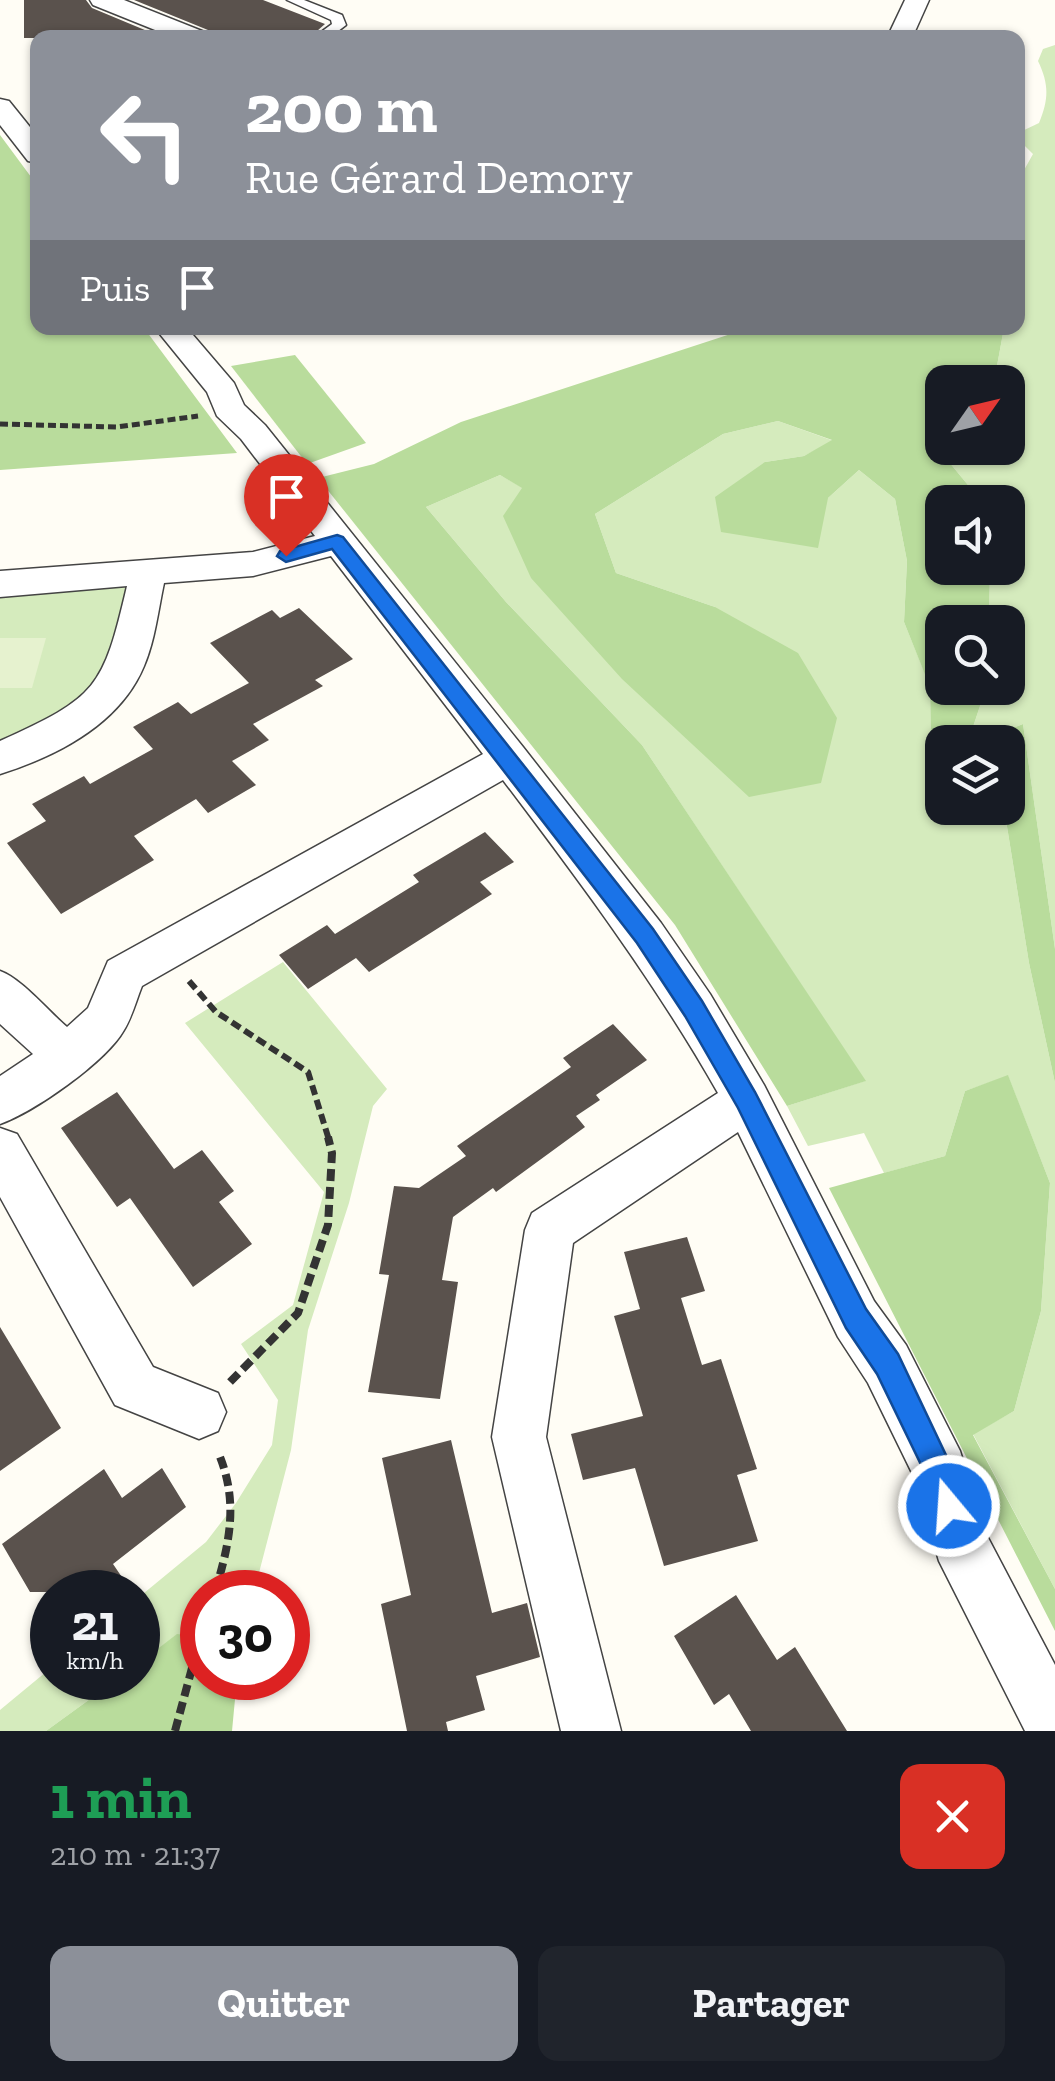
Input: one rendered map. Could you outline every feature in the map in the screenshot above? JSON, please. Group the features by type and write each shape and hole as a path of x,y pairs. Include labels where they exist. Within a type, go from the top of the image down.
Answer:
{"street":[{"path":"102,0 178,30"},
{"path":"903,30 917,0"},
{"path":"0,107 30,145"},
{"path":"177,335 223,390 229,409 253,432 645,936 694,1008 746,1100 856,1318 888,1364 940,1472 959,1541 1055,1727"},
{"path":"0,584 254,564 337,542"},
{"path":"0,759 88,713 109,694 123,670 148,575"},
{"path":"0,1103 67,1056 106,1020 124,974 508,758"},
{"path":"0,990 67,1056"},
{"path":"592,1731 519,1438 550,1230 746,1100"},
{"path":"0,1150 134,1386 199,1412"}],"lane":[{"path":"293,0 338,18 339,25 331,30"}],"path":[{"path":"0,424 117,426 229,409"},
{"path":"162,950 216,1012 308,1072 321,1105 332,1153 328,1225 298,1313 199,1412 232,1480 232,1535 221,1570"},
{"path":"175,1731 183,1700"}],"green space":[{"path":"1055,45 1055,949 1025,725 974,725 980,705 1025,705 1025,605 989,605 990,585 1025,585 1025,485 968,485 951,465 1025,465 1025,365 997,365 1003,335 1025,335 1025,168 1033,154 1025,146 1025,130 1039,123 1045,106 1044,77 1038,61 1043,49"},
{"path":"0,135 30,176 30,335 149,335 237,453 0,470"},
{"path":"728,335 1003,335 997,365 925,365 925,465 951,465 968,485 925,485 925,585 990,585 989,605 925,605 925,674 904,622 907,561 895,499 859,470 828,498 818,548 721,532 715,497 765,462 804,456 832,440 778,421 723,434 595,514 616,573 715,607 798,653 837,718 821,783 749,797 622,679 531,578 503,516 522,488 500,475 426,507 506,602 642,745 866,1081 787,1106 675,925 318,478 374,464 461,422"},
{"path":"295,355 366,443 307,464 231,366"},
{"path":"778,421 834,441 804,456 765,462 828,498 859,470 895,499 907,561 904,622 925,674 925,705 930,705 931,725 925,725 925,825 1007,825 1029,963 1055,1083 1055,1589 973,1434 1014,1411 1041,1311 1050,1183 1008,1076 965,1091 945,1156 884,1173 864,1133 808,1146 787,1106 865,1081 642,745 506,602 426,507 500,475 523,488 531,578 715,607 616,573 595,514 723,434"},
{"path":"148,575 123,670 0,759 0,584"},
{"path":"0,638 46,638 32,688 0,688"},
{"path":"930,705 980,705 974,725 931,725"},
{"path":"1025,738 1055,949 1055,1083 1029,963 1007,825 1025,825"},
{"path":"283,962 387,1089 373,1106 349,1203 308,1330 291,1450 260,1570 180,1570 180,1635 160,1648 160,1580 206,1542 272,1445 278,1400 241,1344 293,1305 324,1192 185,1023"},
{"path":"1008,1075 1050,1183 1041,1311 1014,1411 973,1435 1055,1589 1055,1631 829,1188 945,1156 965,1091"},
{"path":"180,1634 180,1700 235,1700 232,1731 46,1731 89,1700 160,1700 160,1647"},
{"path":"30,1685 30,1700 89,1700 46,1731 0,1731 0,1710"}],"building":[{"path":"24,0 86,0 92,8 145,30 30,30 30,38 24,38"},
{"path":"134,0 263,0 325,24 318,30 208,30"},
{"path":"299,608 353,659 315,680 323,686 253,724 269,740 232,761 256,785 208,813 196,799 134,836 154,860 61,914 7,843 46,821 32,804 84,776 90,784 153,749 133,727 178,702 191,714 249,683 210,643 272,610 280,618"},
{"path":"485,832 514,862 480,882 492,894 369,972 356,958 308,989 279,955 327,925 335,934 419,882 413,875"},
{"path":"613,1024 647,1060 596,1095 600,1100 576,1116 585,1127 496,1192 493,1188 453,1217 442,1280 458,1282 440,1399 368,1392 389,1275 379,1274 394,1186 419,1188 466,1156 457,1146 571,1067 563,1058"},
{"path":"117,1092 174,1169 202,1150 234,1191 219,1202 252,1244 193,1287 130,1198 117,1207 61,1128"},
{"path":"687,1237 705,1291 681,1298 702,1365 721,1359 757,1469 737,1475 758,1541 664,1566 635,1468 583,1480 571,1434 643,1416 614,1316 640,1309 624,1252"},
{"path":"0,1327 61,1428 0,1471"},
{"path":"451,1440 492,1613 527,1603 540,1657 476,1676 485,1710 446,1722 448,1731 407,1731 381,1604 411,1595 382,1458"},
{"path":"162,1468 186,1507 113,1564 117,1570 30,1570 30,1592 2,1544 104,1469 122,1498"},
{"path":"736,1595 777,1660 795,1647 847,1731 751,1731 729,1694 714,1705 674,1636"}],"route":[{"path":"286,556 337,542 645,936 694,1008 746,1100 856,1318 888,1364 940,1472 949,1506"}]}
